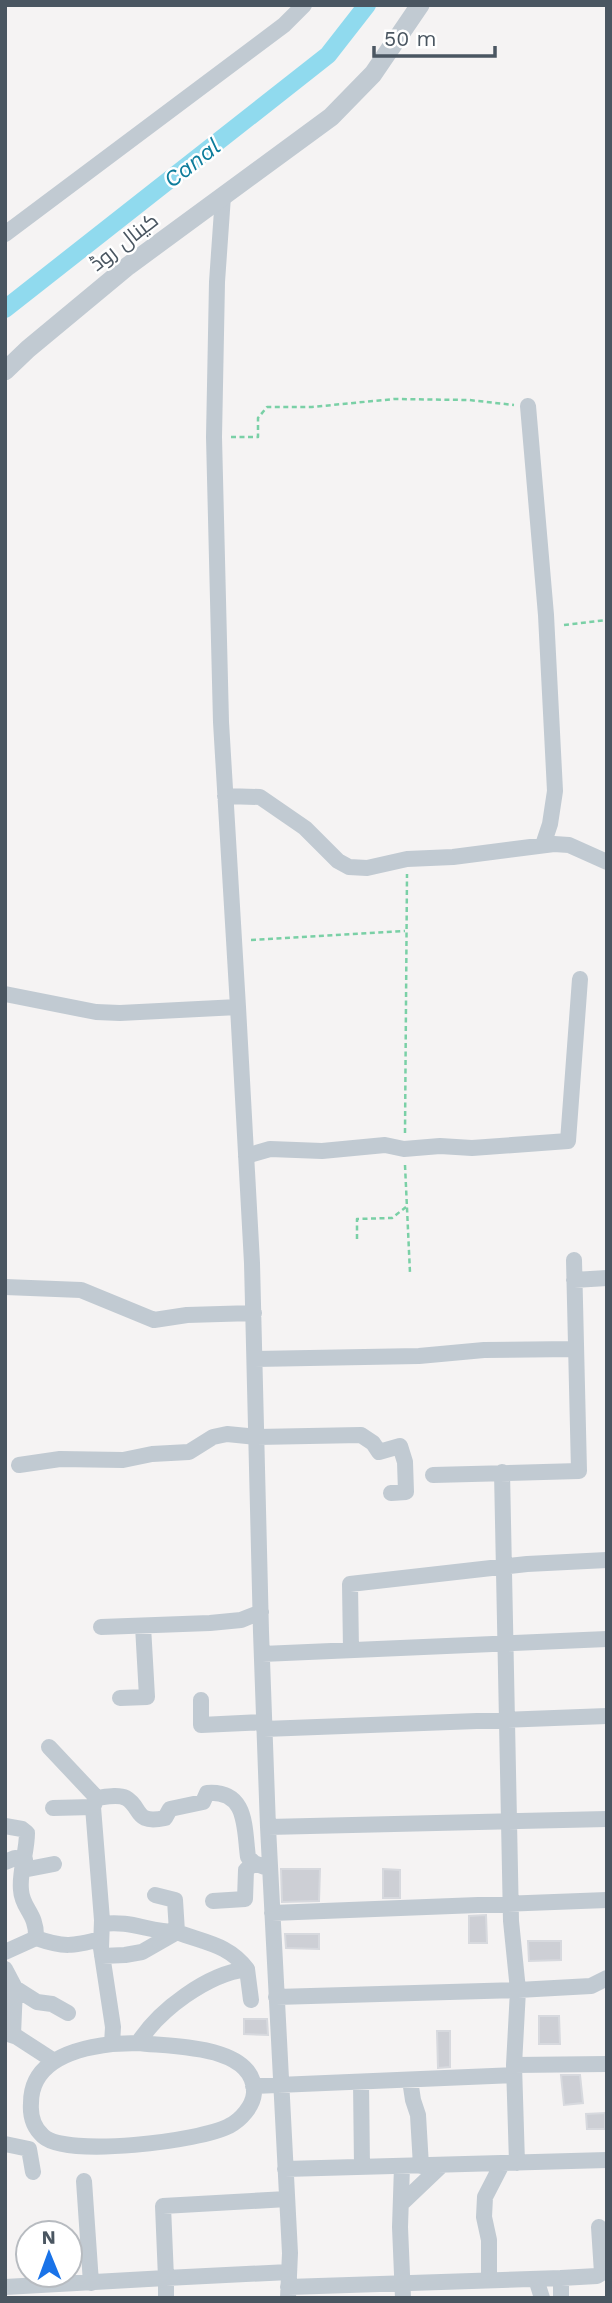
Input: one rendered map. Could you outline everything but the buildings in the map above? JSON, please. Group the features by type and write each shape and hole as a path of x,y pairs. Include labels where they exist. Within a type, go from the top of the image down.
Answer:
{"street":[{"path":"5,234 284,25 304,5"},
{"name":"کینال روڈ","path":"5,371 128,267 331,117 373,74 420,5"},
{"path":"223,195 217,282 214,437 221,722 254,1313 268,1827 262,1866 272,1913 290,2253 289,2286"},
{"path":"528,406 547,627 555,791 550,824 543,845"},
{"path":"225,796 260,797 305,828 331,854 349,867 367,868 407,859 453,857 543,845 569,845 607,862"},
{"path":"246,1156 270,1149 322,1151 385,1145 404,1149 440,1146 479,1148 568,1141 580,979"},
{"path":"5,994 96,1012 238,1007"},
{"path":"433,1475 579,1471 574,1260"},
{"path":"574,1280 607,1278"},
{"path":"5,1287 81,1290 154,1320 187,1315 254,1313"},
{"path":"255,1359 419,1356 484,1350 575,1349"},
{"path":"19,1465 60,1459 106,1460 188,1452 213,1437 227,1434 257,1437 361,1435 373,1443 379,1452 400,1446 405,1462 406,1492 391,1493"},
{"path":"489,2280 485,2197 510,2163 518,1990 511,1905 502,1472"},
{"path":"351,1650 350,1584 527,1563 607,1560"},
{"path":"101,1627 241,1620 261,1612"},
{"path":"120,1698 147,1697 143,1626"},
{"path":"262,1654 607,1639"},
{"path":"201,1700 201,1725 607,1716"},
{"path":"49,1747 95,1802 102,1956 113,2027 112,2044"},
{"path":"53,1808 123,1796 130,1800 138,1814 158,1820 165,1818 170,1809 203,1802 207,1793 225,1793 233,1799 242,1815 248,1857 262,1866"},
{"path":"268,1827 607,1818"},
{"path":"5,1826 22,1829 27,1833 20,1887 22,1901 32,1913 36,1938"},
{"path":"5,1862 15,1858 24,1864 54,1864"},
{"path":"214,1900 245,1899 246,1870 262,1866"},
{"path":"156,1895 175,1900 177,1932"},
{"path":"272,1913 607,1900"},
{"path":"5,1952 36,1938 51,1944 72,1947 127,1923 160,1932 177,1932 221,1947 237,1956 247,1969 251,2000"},
{"path":"102,1956 142,1952 177,1932"},
{"path":"138,2043 163,2013 184,1997 231,1971 247,1969"},
{"path":"8,1977 9,2034 54,2061"},
{"path":"8,1977 37,2001 52,2004 68,2012"},
{"path":"276,1997 591,1986 607,1978"},
{"path":"138,2043 201,2049 226,2055 247,2073 253,2086 251,2104 231,2125 205,2135 106,2146 67,2145 46,2139 33,2122 31,2092 36,2077 54,2061 112,2044 138,2043"},
{"path":"253,2086 410,2080 607,2064"},
{"path":"410,2080 418,2115 421,2166"},
{"path":"361,2082 362,2167"},
{"path":"5,2158 46,2139"},
{"path":"5,2144 29,2149"},
{"path":"29,2149 33,2172"},
{"path":"285,2169 607,2160"},
{"path":"401,2204 442,2165"},
{"path":"402,2166 400,2227 403,2290"},
{"path":"84,2180 85,2288"},
{"path":"166,2298 163,2206 287,2199"},
{"path":"5,2287 85,2288 166,2278 403,2290 489,2280 577,2279 597,2276 604,2272 599,2227"},
{"path":"561,2278 561,2298"},
{"path":"536,2279 542,2298"}],"path":[{"path":"214,437 258,437 258,418 267,407 312,407 394,399 469,400 528,406"},
{"path":"547,627 607,620"},
{"path":"407,859 404,1149 410,1273"},
{"path":"234,941 406,931"},
{"path":"357,1239 357,1219 393,1218 406,1207"}],"waterway":[{"name":"Canal","path":"5,309 328,55 367,5"}]}
